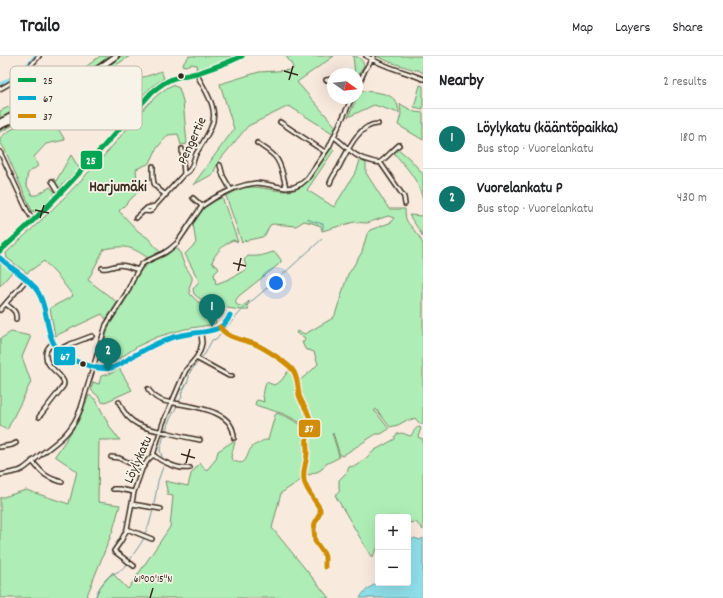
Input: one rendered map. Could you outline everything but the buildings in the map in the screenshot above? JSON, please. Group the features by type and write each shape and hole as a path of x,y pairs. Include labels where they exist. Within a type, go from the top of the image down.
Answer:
{"highway":[{"path":"102,66 116,56"},
{"path":"0,122 10,117"},
{"path":"0,126 10,121"}],"street":[{"path":"31,66 40,56"},
{"path":"142,103 162,84 172,79 196,73 242,56"},
{"path":"366,56 371,60 423,79"},
{"path":"363,75 374,56"},
{"name":"Pengertie","path":"136,218 149,207 155,206 184,174 189,172 192,168 195,155 212,126 214,118 213,108 210,99 196,73"},
{"path":"0,89 10,84"},
{"path":"0,475 19,471 26,467 62,438 72,426 79,414 106,325 126,294 138,270 145,262 164,253 177,243 202,206 214,198 245,184 286,188 301,184 307,179 326,152 349,104"},
{"path":"280,122 326,152"},
{"path":"330,183 348,149 361,132 373,124 378,124"},
{"path":"0,251 34,220 79,175 119,130"},
{"path":"334,137 355,155 363,159 380,162 404,197 405,204"},
{"path":"257,143 274,155 278,160 281,166 286,188"},
{"path":"380,162 399,145"},
{"path":"182,149 184,174"},
{"path":"0,152 27,210 34,220"},
{"path":"220,165 223,176 231,190"},
{"path":"153,166 153,180 155,186 166,195"},
{"path":"52,181 60,194"},
{"path":"194,198 202,206"},
{"path":"0,258 27,279 39,294 43,302 49,332 53,343 58,350 67,357 94,368 104,369 113,367 162,341 187,334 201,333 220,327 226,322 230,314"},
{"path":"102,268 105,269 123,265 138,270"},
{"path":"0,310 27,279"},
{"path":"6,304 15,312 17,315 16,319"},
{"path":"220,327 229,336 254,344 267,351 290,366 295,374 301,401 310,419 306,441 307,458 304,482 320,509 314,529 315,541 324,554 325,567"},
{"name":"Löylykatu","path":"134,566 114,551 127,529 134,492 142,469 153,455 172,402 184,375 196,358 201,347 201,333"},
{"path":"58,350 92,336"},
{"path":"39,418 64,385 47,360 46,355 48,348 53,343"},
{"path":"196,358 229,376 232,376"},
{"path":"148,389 158,399 217,413 229,423 234,432 234,438"},
{"path":"119,402 125,413 139,425 161,432 200,440"},
{"path":"0,446 12,445 16,443"},
{"path":"153,455 166,463 190,468"},
{"path":"111,457 119,458 142,469"},
{"path":"32,461 46,477 62,482"},
{"path":"113,489 134,492"},
{"path":"132,504 161,509"},
{"path":"127,529 152,539"}],"green space":[{"path":"100,56 111,56 96,66 87,66"},
{"path":"121,56 130,56 116,66 107,66"},
{"path":"189,56 230,56 231,58 214,66 204,69 196,69 197,65 182,65"},
{"path":"286,56 334,56 297,82 337,128 334,134 289,106 248,126 218,162 213,174 193,185 234,129 220,84 259,72 292,70 292,65"},
{"path":"353,56 360,59 364,65 362,68 354,68"},
{"path":"376,56 423,56 423,73 418,70 390,62"},
{"path":"161,71 164,78 151,87 142,96 142,77"},
{"path":"172,85 179,88 183,101 187,144 181,145 178,134 168,135 157,148 148,164 136,169 138,192 119,211 138,231 148,238 160,252 148,258 137,251 128,248 117,247 104,249 88,280 118,303 106,319 102,314 55,336 50,308 73,296 58,276 44,261 27,273 7,258 6,253 56,206 92,169 126,130 142,130 142,111 161,92"},
{"path":"420,85 423,86 423,109 414,107"},
{"path":"363,90 382,93 392,97 398,106 399,113 374,105 348,117 354,104 363,104"},
{"path":"400,104 415,112 423,113 423,140 398,125 401,114"},
{"path":"10,106 10,114 0,119 0,111"},
{"path":"10,124 10,127 0,132 0,129"},
{"path":"10,130 59,130 65,140 46,144 34,157 38,166 28,173 26,184 32,195 37,195 50,187 55,192 52,198 36,212 32,211 0,142 0,138"},
{"path":"331,148 334,150 307,190 334,207 357,170 360,160 366,163 366,173 389,209 405,209 408,222 423,244 423,424 420,424 415,418 390,427 376,409 374,411 389,429 381,434 376,434 342,456 340,455 333,433 332,435 339,456 338,458 326,464 319,471 309,475 307,472 309,459 309,437 313,421 312,416 302,398 302,391 300,391 299,381 318,364 314,352 305,349 302,342 304,342 304,337 296,333 297,331 305,334 333,318 348,274 362,252 367,234 370,230 392,222 394,218 388,216 367,223 354,222 322,231 321,226 304,221 296,226 273,224 270,225 265,235 262,237 244,241 242,243 226,196 248,187 283,191 295,190 305,184 313,175"},
{"path":"397,148 410,159 423,174 423,203 422,195 416,182 408,169 393,152"},
{"path":"71,155 79,168 59,188 56,185 56,181"},
{"path":"222,197 238,242 233,240 226,244 215,256 212,263 219,269 214,274 216,284 247,269 244,260 248,256 261,256 273,252 276,253 281,260 278,265 236,299 236,304 240,306 249,301 247,307 249,310 212,304 198,298 194,294 193,289 199,281 185,254 196,243 193,223 204,208"},
{"path":"409,215 423,216 423,237"},
{"path":"175,248 179,250 184,264 192,277 189,288 190,294 198,302 210,308 216,323 185,329 157,337 138,346 120,358 108,362 99,360 109,326 130,293 142,269 151,262 167,255"},
{"path":"0,262 12,272 0,286"},
{"path":"11,332 31,336 22,357 31,382 7,430 0,426 0,339"},
{"path":"119,368 132,390 103,403 91,390 93,382 99,384 101,376 112,373"},
{"path":"289,370 294,376 299,400 308,421 308,424 305,425 284,414 255,405 256,401 258,400 264,402 263,395 266,382 274,385 281,381"},
{"path":"89,395 96,400 111,429 120,440 99,440 98,502 120,505 113,530 86,598 0,598 0,498 26,490 69,504 77,471 55,456 78,422"},
{"path":"277,413 307,428 304,437 306,438 305,455 301,480 281,493 272,528 329,598 95,598 100,587 113,572 128,589 170,527 173,496 168,495 165,481 188,486 191,474 200,463 206,471 216,459 218,451 232,442 235,442 231,457 232,460 241,463 246,459 250,449 253,446 268,440 275,415"},
{"path":"419,427 421,428 418,437 423,439 423,530 416,522 411,523 411,514 375,514 375,552 372,558 335,495 340,490 339,480 347,472 349,467 358,465 375,450 395,439 397,434 401,433 411,436 415,429"}],"water":[{"path":"414,538 420,540 423,538 423,598 360,598 364,592 375,584 375,586 411,586 411,540"}],"waterway":[{"path":"26,66 35,56"},
{"path":"0,84 10,78"},
{"path":"307,219 323,224 323,229"},
{"path":"225,329 246,306 322,239"},
{"path":"201,358 205,354 212,340 216,339 221,333"},
{"path":"179,401 182,397 181,394 188,381 190,372 198,362"},
{"path":"166,430 177,406"},
{"path":"163,460 160,450 164,435"},
{"path":"154,504 158,481 163,467"},
{"path":"145,533 153,510"},
{"path":"130,560 144,538"},
{"path":"95,598 99,588 106,579 121,570 127,564"}],"transit line":[{"name":"25","path":"142,103 151,93 172,79 197,73 242,56"},
{"name":"25","path":"0,251 40,214 118,130"},
{"name":"67","path":"0,258 30,282 38,292 42,300 52,341 56,348 66,357 92,367 104,369 111,368 164,341 179,336 216,329 224,324 230,315"},
{"name":"37","path":"220,327 227,334 255,344 270,353 294,372 298,384 299,395 310,420 304,476 306,487 320,509 314,529 315,541 324,554 325,567"}],"place":[{"name":"Löylykatu (kääntöpaikka)","path":"212,327"},
{"name":"Vuorelankatu P","path":"108,371"}],"district":[{"name":"Harjumäki","path":"118,186"}]}
